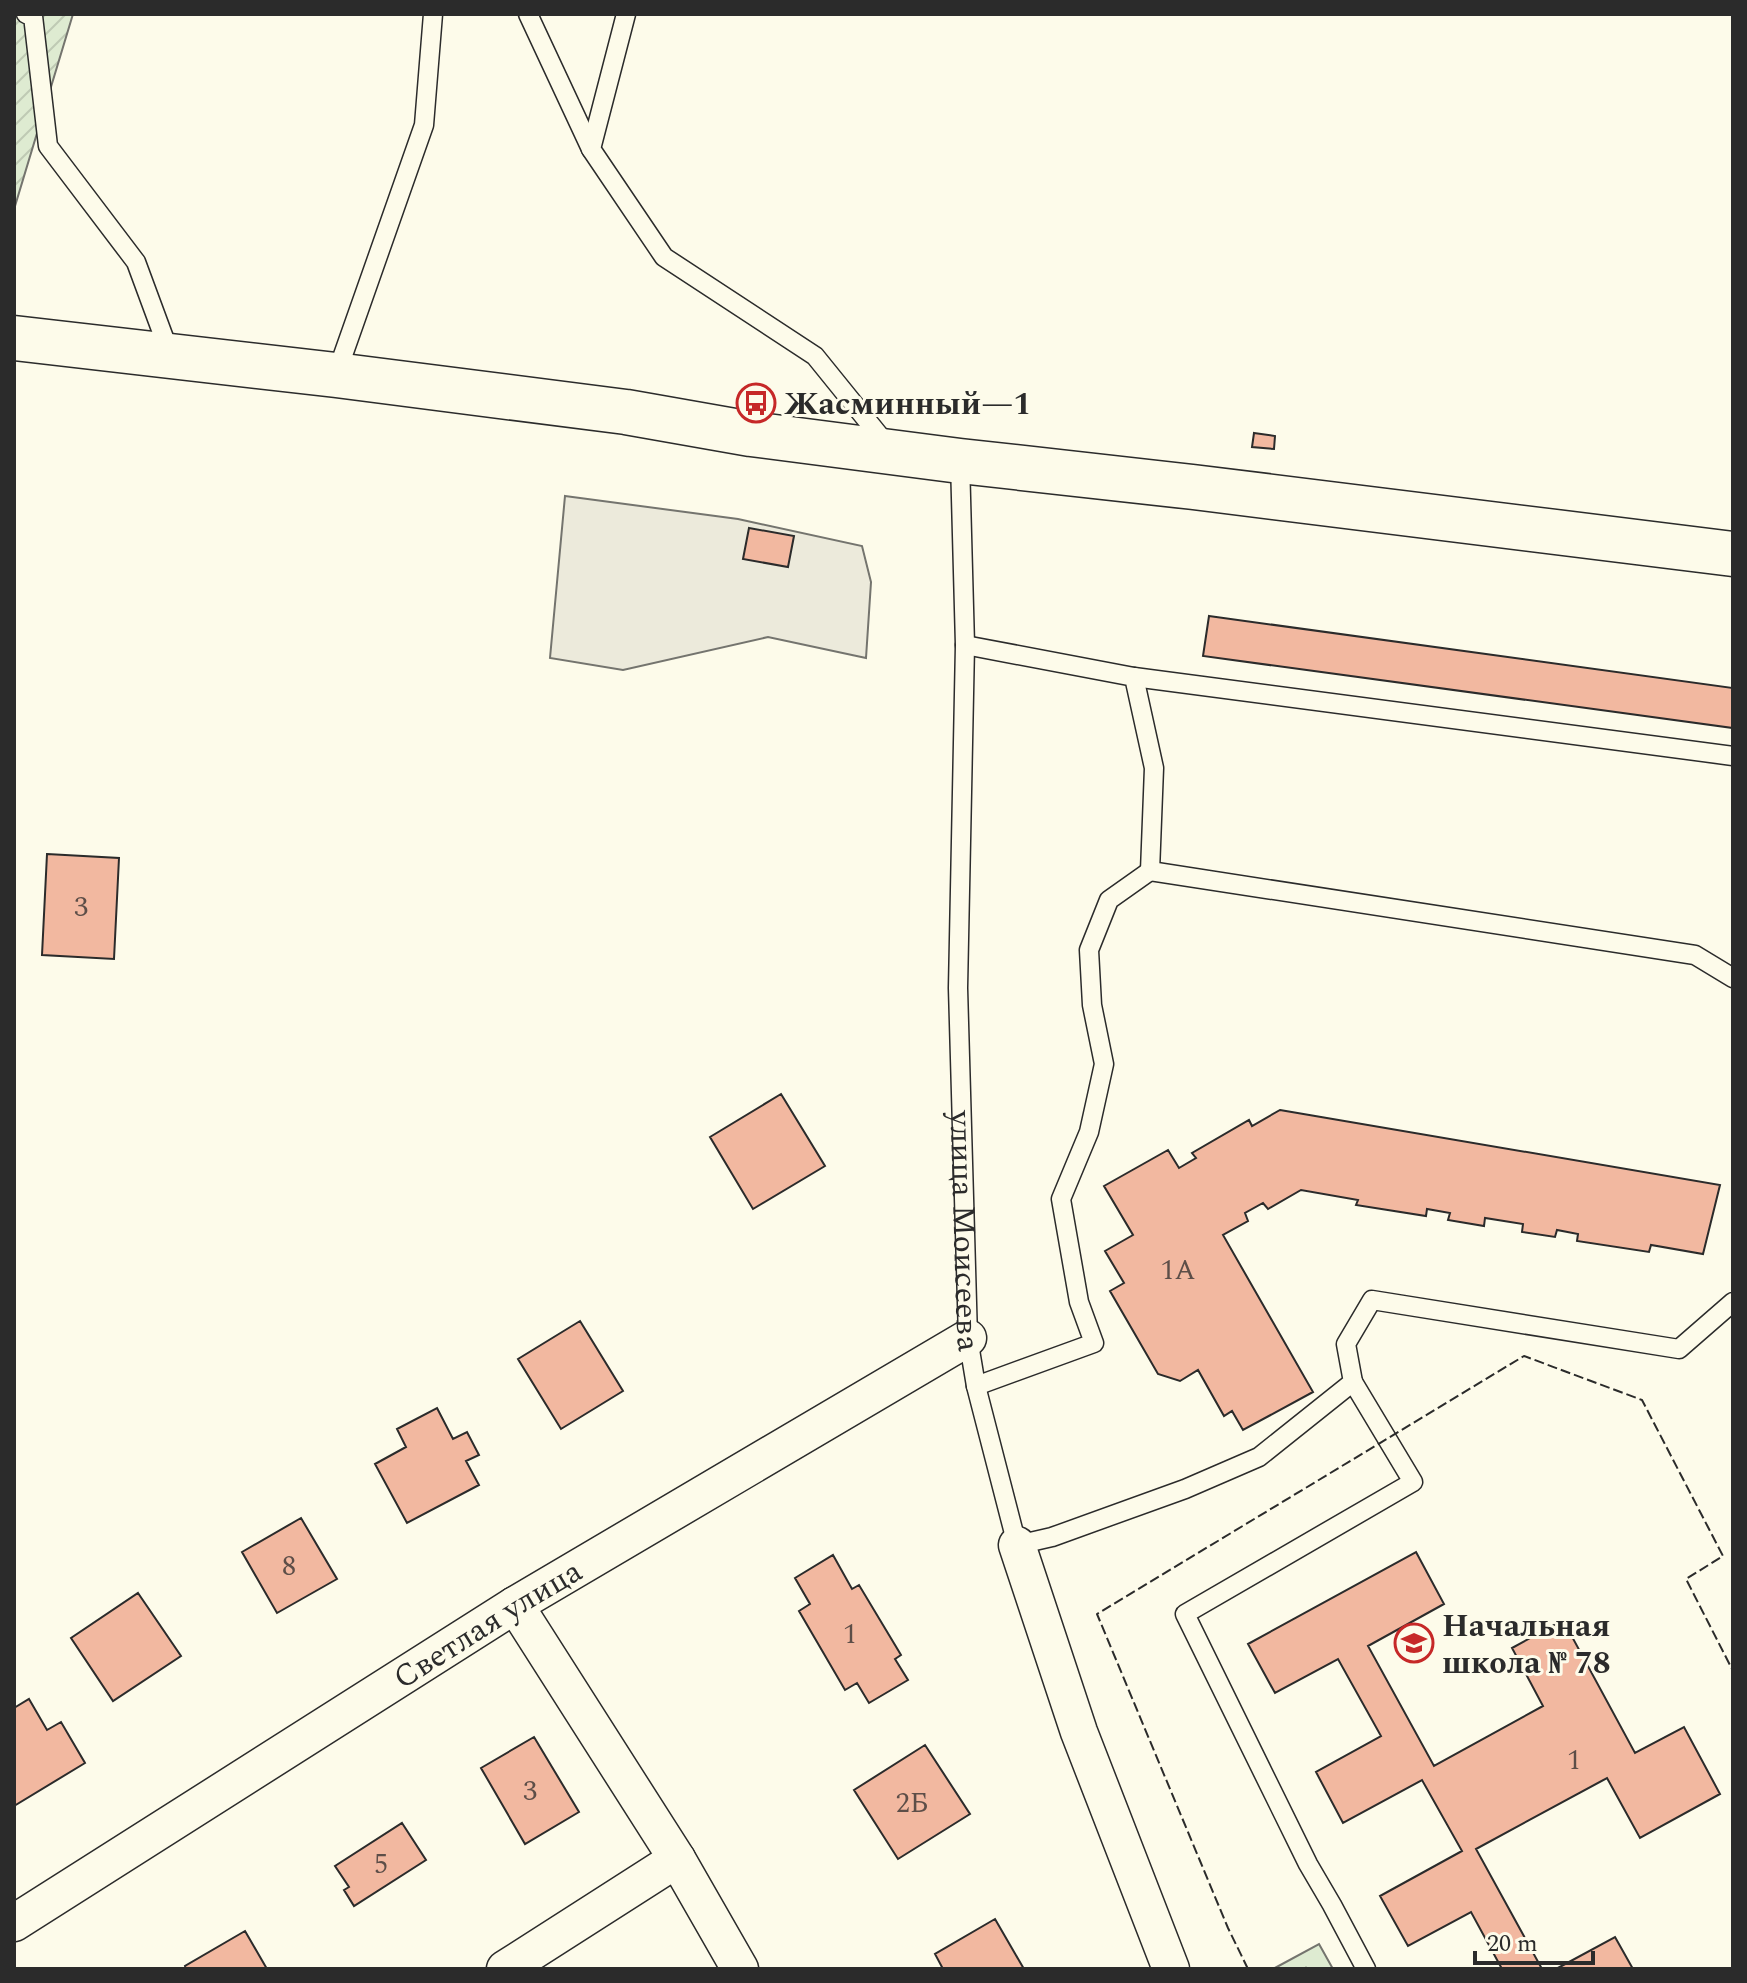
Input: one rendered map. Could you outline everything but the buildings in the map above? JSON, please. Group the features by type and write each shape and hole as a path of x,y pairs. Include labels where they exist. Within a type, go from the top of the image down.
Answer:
{"main road":[{"path":"14,338 626,412 751,434 960,461 1733,554"}],"street":[{"name":"Светлая улица","path":"14,1923 515,1605 968,1338"},
{"name":"улица Моисеева","path":"1017,1545 1079,1732 1171,1969"},
{"path":"515,1605 677,1859 740,1969"},
{"path":"505,1969 677,1859"}],"lane":[{"path":"336,375 424,125 433,14"},
{"path":"528,14 591,149 664,257 815,356 892,451"},
{"path":"591,149 626,14"},
{"path":"31,15 48,146 136,262 171,357"},
{"name":"улица Моисеева","path":"960,461 965,645 958,988 968,1338 976,1386 1017,1545"},
{"path":"965,645 1134,677 1733,756"},
{"path":"1134,677 1154,768 1150,871"},
{"path":"976,1386 1094,1343 1079,1302 1061,1199 1089,1132 1104,1064 1092,1005 1089,950 1109,900 1150,871 1695,955 1733,978"},
{"path":"1716,967 1733,958"},
{"path":"1366,1969 1308,1864 1185,1614 1413,1482 1353,1382 1346,1344 1372,1300 1679,1349 1733,1300"},
{"path":"1017,1545 1052,1537 1171,1494 1259,1457 1353,1382"}],"green space":[{"path":"14,14 73,14 15,206 14,205"},
{"path":"1319,1944 1333,1969 1273,1969"}],"shaded area":[{"path":"565,496 738,519 862,546 871,582 866,658 768,637 623,670 550,658"}],"fence":[{"path":"1248,1969 1097,1614 1524,1356 1642,1400 1723,1556 1686,1579 1733,1671"}],"place":[{"name":"Жасминный—1","path":"756,403"},
{"name":"Начальная школа № 78","path":"1414,1643"}]}
